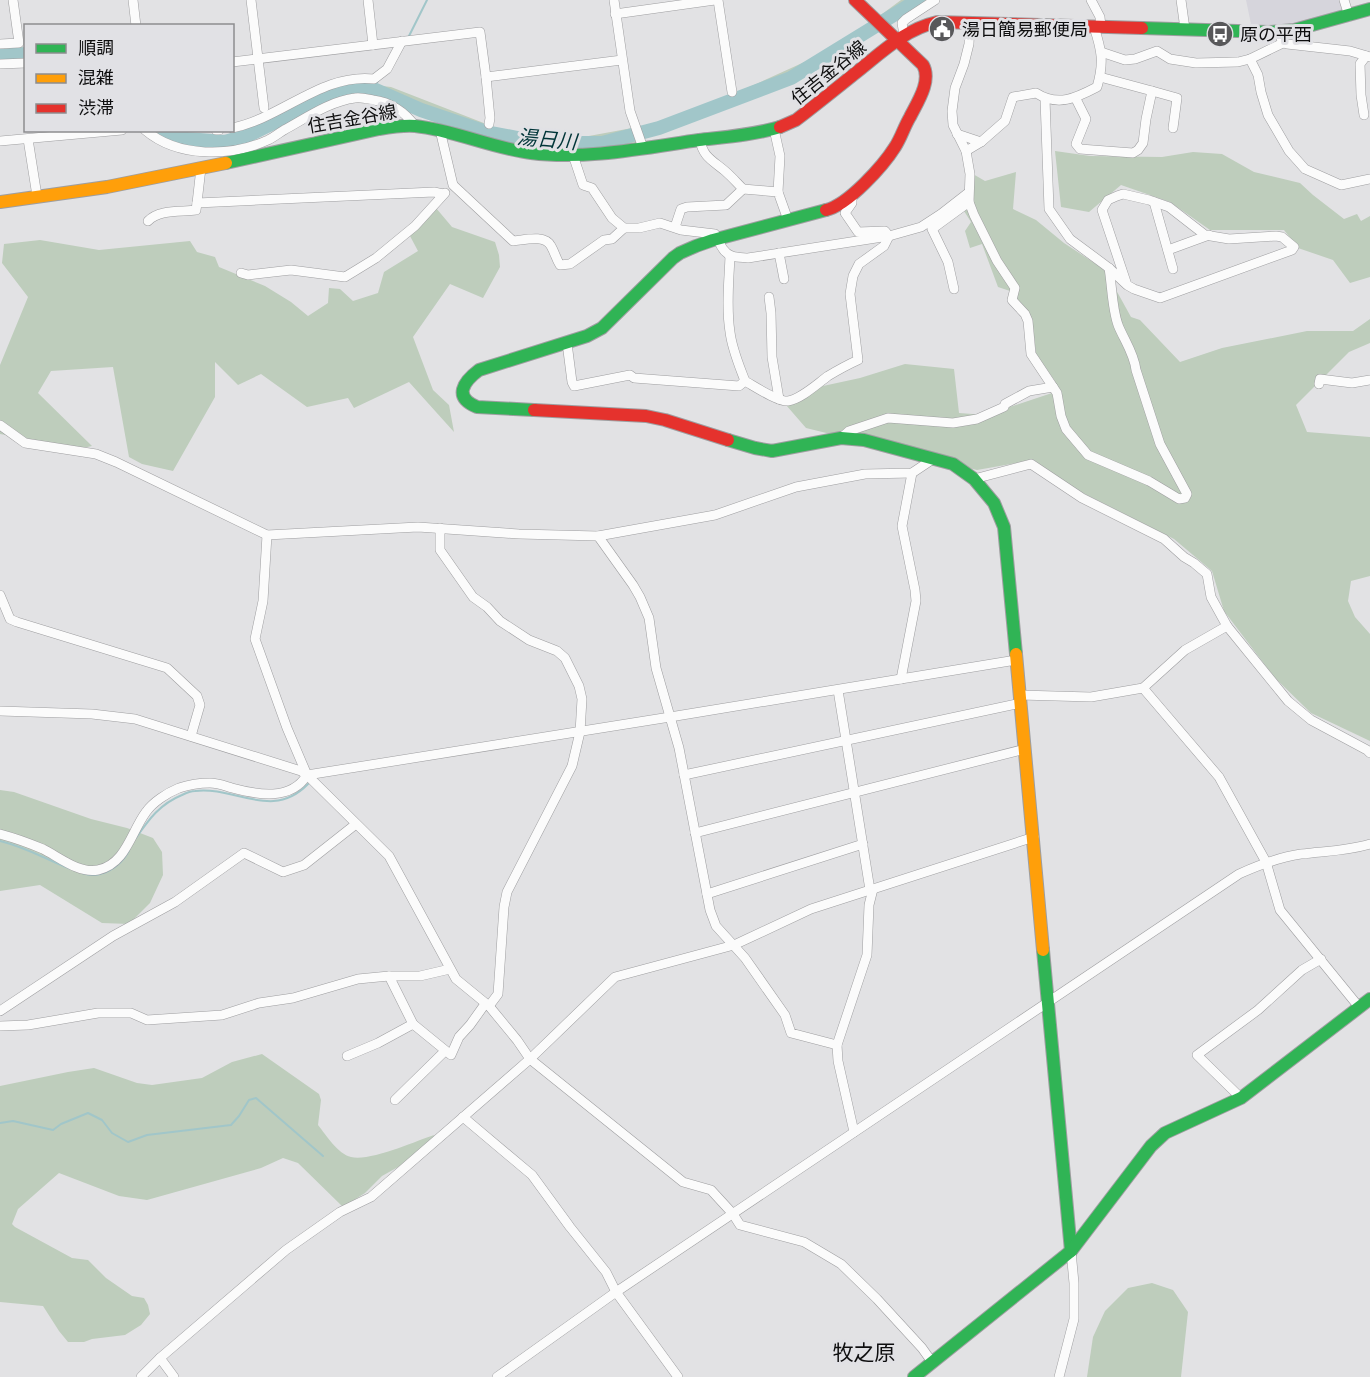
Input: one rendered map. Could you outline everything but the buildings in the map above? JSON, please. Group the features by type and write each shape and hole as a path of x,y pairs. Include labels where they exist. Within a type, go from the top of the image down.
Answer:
{"street":[{"path":"0,44 22,43 13,0"},
{"path":"133,0 136,24"},
{"path":"251,0 264,108"},
{"path":"368,0 373,45"},
{"path":"614,0 630,111 642,144"},
{"path":"615,14 716,0 732,92"},
{"name":"住吉金谷線","path":"855,0 884,28 900,37"},
{"path":"935,0 902,23 900,37 926,70 921,94 895,147 841,204 831,209 719,239 681,252 602,328 588,336 479,370 468,377 462,389 468,402 477,407 646,416 772,451 841,438 864,440 953,464 974,479 994,503 1004,527 1074,1283 1074,1319 1059,1377"},
{"path":"966,152 1005,121 1012,97 1036,93 1045,99 1076,99 1097,87 1102,72 1097,27 1100,17 1091,0"},
{"path":"1181,0 1185,29"},
{"path":"1344,0 1349,16"},
{"name":"住吉金谷線","path":"0,202 107,187 398,126 440,130 518,151 573,155 601,153 642,144 700,140 774,129 796,120 900,37 937,22 1185,29 1280,37 1294,30 1370,9"},
{"path":"970,23 969,44 955,88 952,125 966,152 970,174 969,197 974,215 997,261 1015,288 1012,300 1025,314 1028,321 1031,354 1057,393 1066,429 1088,454 1149,481 1179,499 1185,498 1186,494 1160,444 1136,369 1135,359 1118,325 1109,268"},
{"path":"234,62 480,32 489,124"},
{"path":"1101,52 1125,60 1157,51 1170,59 1196,63 1238,62 1250,59 1280,37 1350,51 1368,57"},
{"path":"234,128 267,116 342,80 363,77 374,79 387,69 405,40"},
{"path":"1364,115 1360,64 1368,57"},
{"path":"1250,59 1258,75 1268,115 1289,151 1305,169 1341,185 1370,179"},
{"path":"486,77 622,60"},
{"path":"0,64 24,63"},
{"path":"1100,76 1177,98 1173,128"},
{"path":"1076,99 1086,119 1076,144 1080,149 1133,153 1143,143 1152,91"},
{"path":"147,132 153,137 181,148 203,152 224,152 269,140 329,105 357,97 385,102 409,117 415,126"},
{"path":"1045,99 1049,209 1070,239 1109,268 1127,285 1160,298 1292,250 1294,247 1282,237 1276,236 1228,238 1205,235 1169,207 1124,194 1108,200 1101,210 1127,285"},
{"path":"774,129 780,156 778,192 788,220"},
{"path":"440,130 453,185 513,241 536,238 545,240 550,244 560,265 570,264 624,228"},
{"path":"0,141 101,132"},
{"path":"957,134 981,142"},
{"path":"28,139 37,196"},
{"path":"700,140 701,148 708,158 727,172 743,189 778,192"},
{"path":"573,155 583,185 592,188 612,218 624,228 639,228 660,223 675,228 715,234 722,248 730,256 748,258 889,236 921,227 969,197"},
{"path":"148,221 159,213 196,210 201,168"},
{"path":"241,273 248,275 291,270 345,278 376,258 415,226 453,185"},
{"path":"675,228 681,209 726,205 743,189"},
{"path":"197,203 435,192 443,194"},
{"path":"852,194 852,203 845,213 858,232 885,231 889,236"},
{"path":"954,289 948,262 932,230 969,197"},
{"path":"1154,202 1173,269"},
{"path":"730,256 727,301 730,332 745,381 787,402 803,395 828,376 858,360 850,294 854,276 859,264 884,246 889,236"},
{"path":"1168,250 1209,236"},
{"path":"779,253 784,279"},
{"path":"769,297 772,357 780,399"},
{"path":"567,343 574,386 630,375 634,378 739,386 745,381"},
{"path":"1318,384 1320,380 1352,383 1370,380"},
{"path":"841,438 849,430 888,418 952,423 977,419 1004,407 1005,404 1029,391 1053,387"},
{"path":"0,425 25,443 96,454 116,462 267,536 418,527 519,534 598,536 715,515 796,487 865,474 912,473 933,459"},
{"path":"974,479 1031,464 1082,498 1164,539 1207,574 1210,597 1227,626 1288,701 1311,720 1370,753"},
{"path":"902,679 916,602 902,526 912,473"},
{"path":"389,976 413,1024 451,1055 459,1037 498,994 507,892 572,766 580,732 582,699 579,686 565,658 558,651 529,640 500,621 487,607 473,597 440,550 440,528"},
{"path":"267,536 263,601 255,639 287,728 307,775"},
{"path":"598,536 633,585 649,618 656,668 679,748 706,894 716,926 745,958 785,1015 791,1033 837,1045"},
{"path":"0,595 10,619 166,668 197,696 200,705 191,736"},
{"path":"684,775 1021,699 1090,697 1143,688 1185,650 1227,626"},
{"path":"0,834 19,839 83,869 97,870 114,863 123,852 146,811 163,796 180,788 212,783 252,793 268,794 290,791 302,783 307,775 1016,660"},
{"path":"1143,688 1219,777 1266,862 1280,910 1359,1007"},
{"path":"838,690 871,889 867,955 837,1045 838,1061 854,1132"},
{"path":"0,711 92,714 135,719 301,771 307,775 389,856 456,979 487,1005 530,1059 683,1182 711,1190 740,1225 804,1242 841,1264 922,1348 930,1369"},
{"path":"695,833 1025,749"},
{"path":"0,1011 113,936 175,902 244,853 284,872 304,865 356,824"},
{"path":"141,1377 286,1250 340,1212 371,1197 530,1059 615,977 734,945 811,909 1034,837"},
{"path":"706,894 863,844"},
{"path":"497,1377 616,1292 1239,874 1266,862 1299,854 1350,850 1370,844"},
{"path":"1241,1098 1197,1055 1258,1010 1302,970 1321,959"},
{"path":"0,1026 28,1025 98,1013 131,1013 147,1020 222,1015 260,1003 293,998 358,979 420,976 450,969"},
{"path":"914,1377 930,1369 1071,1251 1151,1146 1166,1133 1241,1098 1370,999"},
{"path":"347,1056 378,1043 413,1024"},
{"path":"396,1100 446,1051"},
{"path":"463,1118 532,1175 606,1272 616,1292 678,1377"},
{"path":"160,1358 174,1377"}],"shaded area":[{"path":"1246,0 1342,0 1345,12 1292,27 1251,24"}],"green space":[{"path":"901,0 928,0 796,81 656,135 612,149 524,149 470,132 386,97 352,93 230,144 194,144 155,132 185,132 209,137 231,135 305,99 347,82 391,87 494,127 538,137 578,138 643,126 687,113 811,59 870,23"},
{"path":"24,48 24,57 0,59 0,49"},
{"path":"1055,151 1090,156 1162,157 1193,152 1222,154 1254,172 1300,183 1344,219 1357,214 1361,221 1370,216 1370,277 1350,283 1333,260 1298,248 1284,230 1210,230 1170,202 1121,185 1089,212 1061,207"},
{"path":"1016,172 1013,209 1036,220 1064,243 1105,270 1131,317 1140,320 1180,362 1222,348 1307,331 1353,331 1370,319 1370,343 1349,352 1296,405 1307,432 1370,437 1370,576 1351,581 1348,601 1355,617 1370,634 1370,741 1311,713 1274,677 1224,611 1212,571 1174,539 1069,486 1034,460 977,470 806,428 786,405 823,386 860,378 905,364 954,369 959,413 986,415 1052,393 1055,381 1036,354 1032,318 1010,291 998,287 982,244 970,248 965,231 971,222 964,211 973,174 985,181"},
{"path":"436,208 452,227 495,242 500,267 483,298 450,284 413,337 433,390 449,405 454,432 409,382 354,408 348,398 307,407 261,374 238,385 215,362 215,397 173,471 142,464 129,457 113,367 51,371 38,393 92,446 83,448 0,434 0,365 28,297 2,263 4,244 40,240 99,250 190,241 197,252 215,257 219,267 265,286 308,316 328,303 329,288 340,289 353,301 378,293 384,272 418,251 410,236"},
{"path":"0,790 14,792 153,838 162,852 163,875 150,903 129,924 102,923 40,885 0,891"},
{"path":"262,1054 319,1094 321,1100 318,1125 333,1144 346,1155 359,1158 369,1157 434,1135 430,1149 382,1176 365,1193 343,1207 298,1163 283,1158 261,1168 147,1200 119,1196 59,1173 18,1209 12,1224 72,1258 88,1260 106,1278 132,1296 144,1298 150,1314 141,1325 125,1335 84,1342 68,1342 43,1306 0,1302 0,1086 94,1068 137,1083 152,1085 202,1078 232,1062"},
{"path":"1152,1283 1173,1290 1188,1312 1181,1377 1087,1377 1093,1337 1105,1311 1128,1288"}],"waterway":[{"path":"408,38 427,0"},
{"name":"湯日川","path":"167,132 187,139 225,142 249,135 349,88 371,88 421,110 486,132 543,143 602,143 659,128 791,78 918,0"},
{"name":"湯日川","path":"0,56 24,54"},
{"path":"371,88 378,81"},
{"path":"136,838 150,818 161,808 188,792 210,791 267,801 281,800 294,795 308,784"},
{"path":"0,841 28,850 71,869"},
{"path":"82,873 96,875 109,871 121,862 129,851"},
{"path":"0,1123 13,1121 53,1130 61,1124 88,1113 102,1120 112,1133 128,1142 147,1135 231,1125 249,1100 256,1098 323,1156"}],"traffic: fast":[{"path":"1142,28 1269,32 1294,30 1370,9"},
{"path":"226,163 402,126 430,128 516,151 551,155 593,154 636,149 750,134 780,127"},
{"path":"534,410 477,407 465,399 463,389 469,379 479,370 587,336 602,328 680,253 713,240 826,210"},
{"path":"728,440 772,451 841,438 864,440 953,464 974,479 994,503 1004,527 1016,654"},
{"path":"1043,950 1071,1251"},
{"path":"914,1377 1071,1251 1151,1146 1165,1133 1241,1098 1370,999"}],"traffic: slow":[{"path":"0,202 107,187 226,163"},
{"path":"1016,654 1043,950"}],"traffic: jam":[{"path":"826,210 835,207 854,193 874,174 889,155 920,99 926,78 923,65 855,0"},
{"path":"780,127 796,120 895,42 926,25 937,22 1142,28"},
{"path":"534,410 646,416 728,440"}],"place":[{"name":"湯日簡易郵便局","path":"942,29"},
{"name":"原の平西","path":"1220,34"}],"district":[{"name":"牧之原","path":"864,1352"}]}
